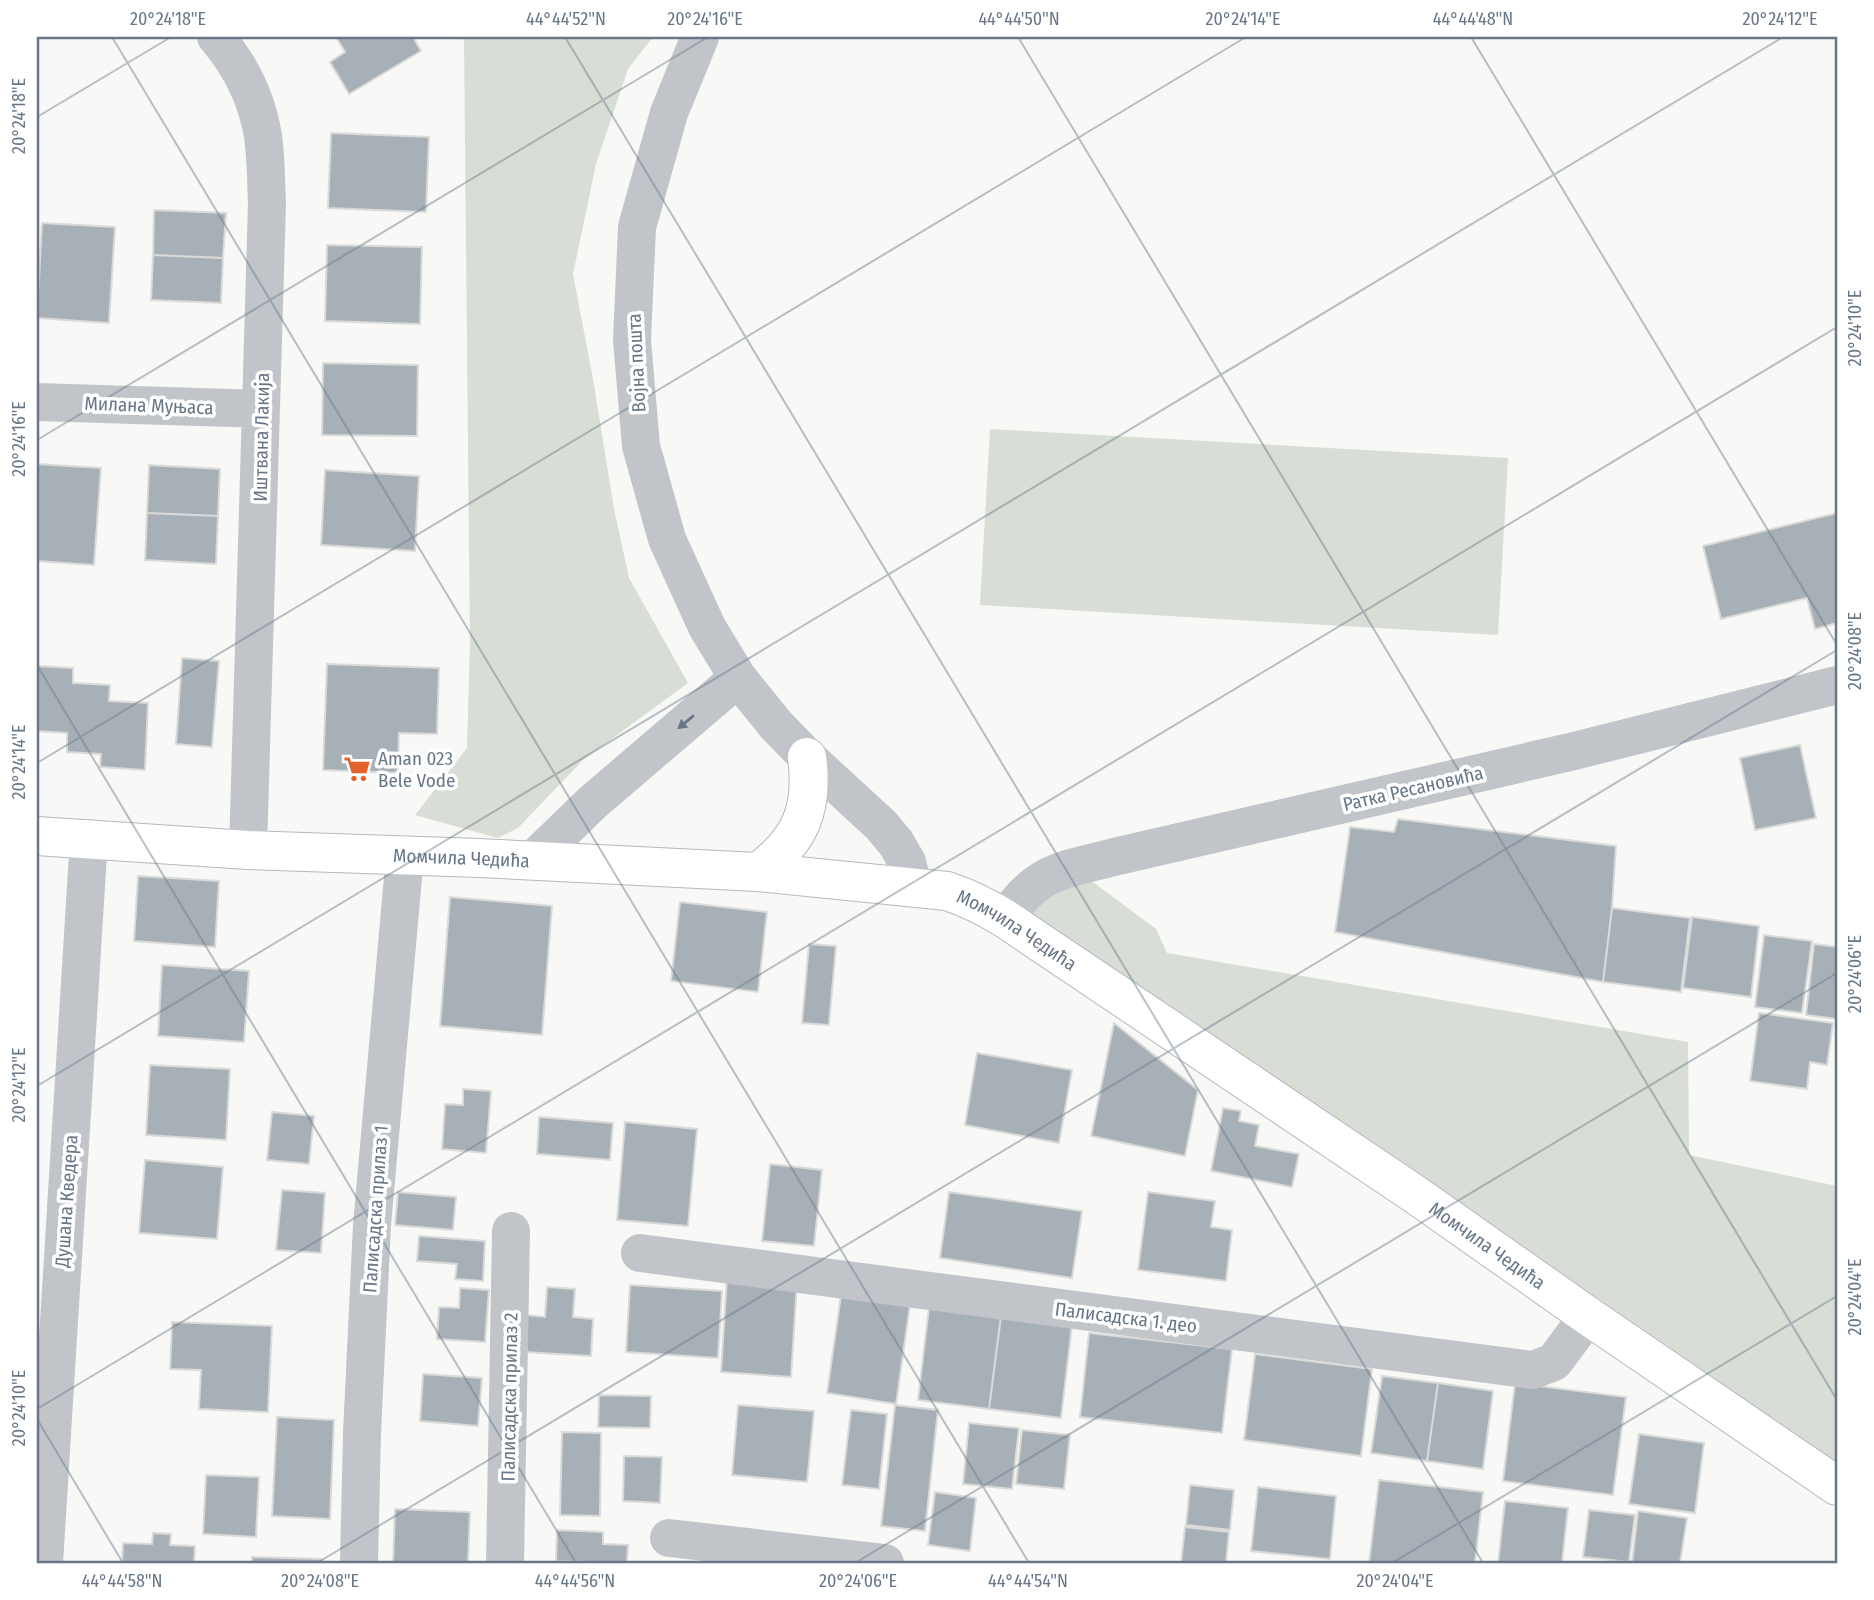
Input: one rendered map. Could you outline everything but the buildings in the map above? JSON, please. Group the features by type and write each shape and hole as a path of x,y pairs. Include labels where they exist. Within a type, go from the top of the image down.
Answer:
{"street":[{"name":"Иштвана Лакија","path":"216,37 244,75 263,135 267,203 248,850"},
{"name":"Војна пошта","path":"700,37 669,113 637,227 632,340 641,446 667,538 707,627 738,678 776,725 807,757 881,825 907,862 913,887"},
{"name":"Милана Муњаса","path":"37,402 261,409"},
{"path":"532,861 593,802 738,678"},
{"name":"Ратка Ресановића","path":"1004,918 1046,877 1087,864 1570,752 1837,685"},
{"path":"758,872 783,850 801,823 808,802 810,779 807,757"},
{"name":"Момчила Чедића","path":"37,836 248,850 758,872 913,887 947,891 962,896 1004,918 1416,1195 1837,1486"},
{"name":"Душана Кведера","path":"44,1563 89,838"},
{"name":"Палисадска прилаз 1","path":"359,1563 372,1225 405,855"},
{"name":"Палисадска прилаз 2","path":"505,1563 511,1231"},
{"name":"Палисадска 1. део","path":"640,1254 1533,1370 1554,1362 1588,1316"},
{"path":"669,1538 885,1563"}],"shaded area":[{"path":"461,37 653,37 628,69 596,164 573,274 614,509 629,578 688,683 583,760 518,828 498,838 415,815 467,748 470,644 464,41"},
{"path":"990,429 1508,458 1498,635 980,605"},
{"path":"1074,868 1156,929 1167,953 1688,1042 1689,1155 1837,1186 1837,1486 1004,918"}],"place":[{"name":"Aman 023 Bele Vode","path":"357,769"}]}
